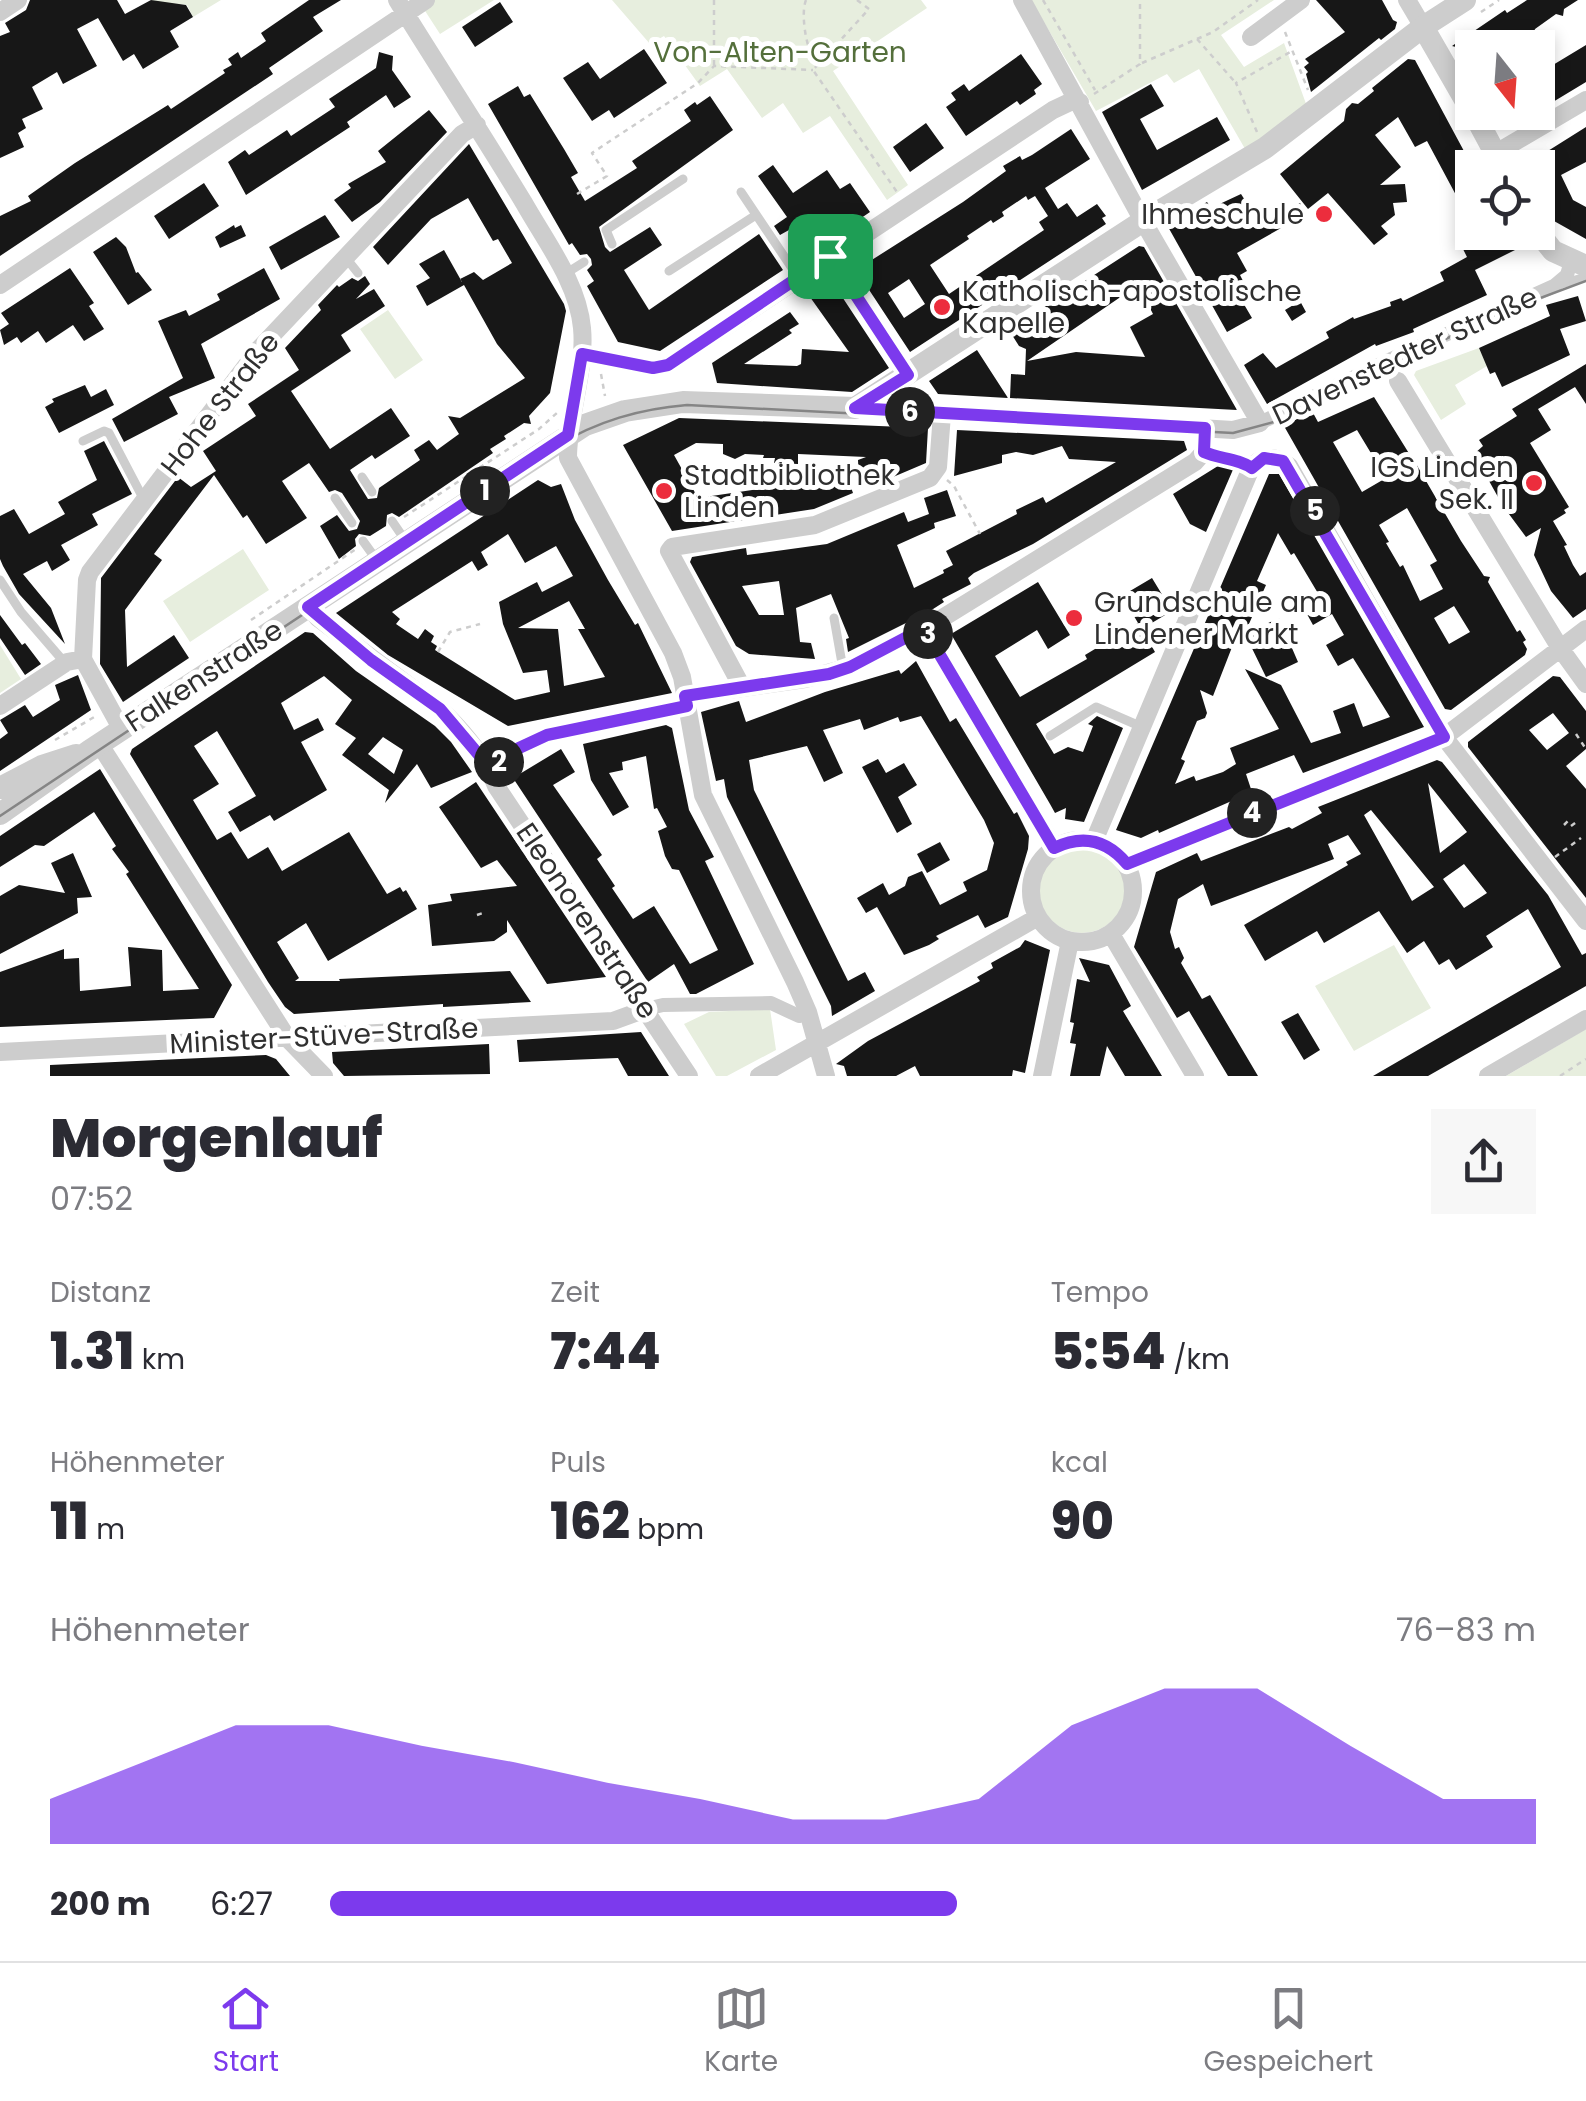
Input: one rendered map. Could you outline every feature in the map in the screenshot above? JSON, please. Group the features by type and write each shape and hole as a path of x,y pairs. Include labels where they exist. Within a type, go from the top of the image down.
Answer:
{"street":[{"path":"0,12 18,0"},
{"path":"0,285 402,7 426,0"},
{"path":"1022,0 1088,97 1143,221 1260,423"},
{"path":"1251,37 1301,0"},
{"path":"1407,0 1455,81"},
{"path":"855,408 1143,221 1265,148 1465,0"},
{"path":"402,7 565,274 590,355 573,406 568,458 673,653 686,701 702,795 808,1012 826,1076"},
{"path":"590,355 653,368 668,365 1061,105 1088,97"},
{"path":"1514,150 1586,100"},
{"name":"Hohe Straße","path":"116,721 74,661 87,580 259,349 462,134 477,125"},
{"path":"1553,250 1581,268"},
{"path":"830,256 908,375"},
{"name":"Davenstedter Straße","path":"855,408 1232,430 1260,423 1554,286 1581,268"},
{"path":"1398,381 1560,648 1586,684"},
{"name":"Falkenstraße","path":"0,814 94,748 116,721 308,607 369,549 398,529 609,415 682,402 855,408"},
{"path":"742,687 669,551 677,545 826,522 930,478 937,473 942,414"},
{"path":"490,768 547,735 742,687 805,679 844,669 924,628 1196,462 1204,452 1205,428"},
{"path":"1094,840 1252,468 1269,457 1289,466 1444,737 1586,922"},
{"name":"Eleonorenstraße","path":"308,607 371,660 440,709 490,768 496,786 689,1076"},
{"path":"924,628 1054,848"},
{"path":"1127,864 1444,737 1586,629"},
{"path":"0,706 74,661"},
{"path":"94,748 288,1039 324,1076"},
{"name":"Falkenstraße","path":"0,788 42,766 94,748"},
{"path":"1094,840 1107,845 1127,864 1134,894 1122,924 1111,934 1084,942 1070,941 1046,928 1038,917 1032,905 1032,879 1044,856 1054,848 1066,842 1094,840"},
{"path":"760,1076 1038,917"},
{"path":"1111,934 1194,1076"},
{"path":"1042,1076 1070,941"},
{"path":"646,1009 663,1005 771,1003 799,1016 808,1012"},
{"name":"Minister-Stüve-Straße","path":"0,1052 613,1020 646,1009"},
{"path":"1488,1076 1586,1019"}],"lane":[{"path":"612,244 606,230 683,179"},
{"path":"741,192 798,278"},
{"path":"669,272 756,215"},
{"path":"346,258 358,273"},
{"path":"565,274 584,262"},
{"path":"83,441 104,431 108,433 144,500"},
{"path":"362,477 372,492"},
{"path":"334,498 352,523"},
{"path":"0,580 21,612 74,661"},
{"path":"834,618 844,669"},
{"path":"1050,736 1096,707 1142,726"}],"path":[{"path":"578,194 607,176 592,153 698,83 714,66 714,0"},
{"path":"806,0 802,20 811,59 817,66"},
{"path":"714,66 813,70 869,9 857,0"},
{"path":"1044,0 1088,97 1140,64 1212,32 1258,0"},
{"path":"1140,0 1140,64"},
{"path":"1279,17 1307,90 1320,106"},
{"path":"1196,38 1236,83 1265,148"},
{"path":"1236,83 1292,51"},
{"path":"813,70 906,206"},
{"path":"590,355 609,415"},
{"path":"398,529 539,430 554,413 573,406"},
{"path":"1204,452 1252,468"},
{"path":"937,473 954,486 980,534"},
{"path":"252,620 369,549"},
{"path":"438,652 450,632 480,624"},
{"path":"44,748 87,719 116,721"},
{"path":"1576,734 1586,749"},
{"path":"1568,824 1578,821"},
{"path":"1554,858 1581,838"},
{"path":"476,915 486,912"},
{"path":"1560,1076 1586,1059"}],"green space":[{"path":"152,0 221,0 193,17 187,5 179,4 176,11 163,19"},
{"path":"418,0 494,0 440,34"},
{"name":"Von-Alten-Garten","path":"612,0 921,0 927,8 833,71 908,185 887,200 830,116 803,133 783,103 762,118 727,69 700,86 664,36 650,44"},
{"path":"1031,0 1274,0 1221,35 1244,67 1284,43 1309,112 1248,154 1199,69 1174,83 1167,74 1096,111"},
{"path":"388,310 423,360 395,379 360,329"},
{"path":"1479,348 1487,366 1455,385 1466,404 1441,420 1414,375 1416,371"},
{"path":"243,549 269,590 190,642 163,601"},
{"path":"0,645 21,679 0,693"},
{"path":"1082,847 1099,850 1113,859 1122,873 1122,907 1113,921 1099,930 1082,933 1065,930 1051,921 1042,907 1039,890 1042,873 1051,859 1065,850"},
{"path":"1394,945 1431,1008 1354,1051 1315,986"},
{"path":"770,1009 776,1050 727,1076 716,1076 684,1024 709,1012"},
{"path":"1586,1029 1586,1076 1506,1076"}],"building":[{"path":"30,0 117,0 125,14 151,0 186,5 193,17 170,31 179,47 143,69 134,54 123,61 98,18 77,29 97,66 63,84 57,72 32,87 43,109 22,119 26,128 18,133 24,147 0,158 0,36 10,32 5,23 26,10"},
{"path":"309,0 341,0 313,17 323,31 269,68 273,74 0,256 0,216 31,201 28,196 75,163 168,105 171,109 225,73 223,70 232,65 228,59 238,52 241,58 266,41 261,33"},
{"path":"1316,0 1382,0 1397,22 1395,29 1311,92 1304,67 1309,63 1305,59 1345,32"},
{"path":"1527,0 1578,0 1564,9 1563,16 1556,14 1535,30 1476,30 1505,10 1507,13"},
{"path":"500,2 513,22 475,47 462,27"},
{"path":"1586,45 1586,82 1555,101 1555,64"},
{"path":"644,49 667,83 614,118 609,110 592,121 563,78 588,62 600,79"},
{"path":"379,52 393,56 392,70 411,97 394,108 386,95 347,122 350,127 246,195 228,162 245,150 249,155 287,130 291,136 335,107 329,99 376,68"},
{"path":"1021,54 1042,84 1034,90 1036,94 1020,105 1017,101 966,136 946,107 956,100 951,93 964,84 969,91"},
{"path":"1408,59 1415,60 1463,150 1455,150 1455,193 1427,141 1415,147 1398,117 1375,135 1401,167 1380,185 1405,184 1407,202 1393,203 1395,215 1381,226 1388,234 1374,245 1328,193 1308,209 1280,174 1344,121 1346,109 1352,103 1358,104 1374,91 1372,88"},
{"path":"1151,84 1164,106 1140,119 1157,150 1217,117 1230,140 1142,190 1102,112"},
{"path":"518,86 524,97 530,94 578,173 571,177 585,201 637,168 632,161 691,121 684,110 695,102 697,105 710,96 733,130 599,227 610,252 650,227 662,245 624,270 649,310 759,234 783,270 660,351 618,342 587,286 594,281 587,270 591,259 587,254 580,255 572,243 569,245 488,104"},
{"path":"429,110 447,132 380,202 352,222 334,200 351,188 348,184 386,162 378,151"},
{"path":"926,123 944,148 910,172 893,147"},
{"path":"1586,127 1586,162 1561,175 1573,200 1586,207 1586,239 1555,222 1555,150 1550,150"},
{"path":"1071,129 1090,159 1045,188 1058,209 1067,203 1077,217 1097,204 1106,216 1102,218 1106,224 910,352 856,270 963,202 1006,171 1003,166 1020,156 1022,160","holes":["1026,196 1028,200 1035,196 1048,216 1039,222 1044,230 949,294 930,265 991,220 993,223 1004,216 1002,212","909,279 925,304 904,318 888,293"]},
{"path":"469,144 566,311 550,393 529,416 531,424 524,423 504,436 506,439 490,449 493,453 399,517 387,515 386,526 370,536 359,534 356,546 339,559 320,526 337,515 349,531 357,529 360,521 342,493 329,492 309,463 282,481 307,518 266,544 214,475 154,554 162,560 125,610 127,667 174,635 189,658 123,702 100,664 101,578 178,477 191,487 216,471 203,451 256,416 248,404 299,370 285,348 321,310 318,305 337,285 365,276 370,284 356,299 374,289 385,306 341,335 351,351 291,391 330,449 391,408 410,436 350,470 368,499 377,498 379,488 420,460 414,450 429,440 437,450 459,434 448,416 460,418 525,378 497,344 464,285 427,306 416,286 430,278 419,264 444,250 460,279 474,272 483,280 512,263 498,239 493,241 468,198 431,219 388,265 373,247"},
{"path":"773,165 793,193 827,170 840,189 850,183 870,212 832,238 816,215 780,235 774,226 787,217 758,176"},
{"path":"204,183 219,206 169,239 154,216"},
{"path":"1241,194 1261,225 1300,203 1306,214 1237,253 1247,271 1240,275 1244,283 1235,289 1252,318 1227,332 1167,225 1207,202 1211,208"},
{"path":"325,215 340,237 281,270 269,247"},
{"path":"241,225 246,236 220,248 215,237"},
{"path":"116,237 126,247 136,273 152,290 128,305 93,252"},
{"path":"1139,246 1144,247 1237,410 1010,398 1011,374 1025,375 1026,349 1019,346 1009,330","holes":["1138,285 1153,314 1130,327 1145,357 1076,352 1027,361"]},
{"path":"1464,250 1515,250 1475,270 1487,295 1413,329 1414,332 1375,344 1267,404 1244,365 1263,353 1276,368 1329,338 1326,332 1353,317 1391,306 1390,302 1401,298 1403,301 1444,281 1440,272 1467,257"},
{"path":"70,268 94,303 89,306 104,329 84,341 73,325 46,343 38,331 21,343 17,337 4,345 0,330 9,324 1,313"},
{"path":"264,268 280,299 201,344 215,378 169,397 178,414 124,442 112,419 183,378 158,321 186,310 189,316 220,300 217,294"},
{"path":"833,283 889,368 852,392 717,383 712,363 790,312 799,324 789,330 792,333 744,364 797,366 801,364 802,349 849,352 810,297"},
{"path":"1578,296 1586,321 1560,329 1570,355 1502,387 1495,372 1490,374 1479,348 1550,316 1546,305"},
{"path":"1300,301 1306,312 1292,321 1285,310"},
{"path":"977,350 1008,398 938,394 929,381"},
{"path":"1586,364 1586,404 1575,387 1538,409 1551,430 1530,443 1569,507 1553,521 1580,576 1586,572 1586,609 1573,618 1551,591 1534,555 1541,528 1526,537 1503,506 1474,454 1483,446 1479,440 1517,416 1512,409"},
{"path":"85,385 91,397 106,389 114,405 59,433 45,407 54,402 52,399"},
{"path":"1374,397 1410,455 1415,456 1461,541 1484,576 1490,577 1488,582 1517,632 1520,630 1526,640 1525,655 1451,710 1445,709 1284,426 1312,411 1318,422","holes":["1357,430 1386,478 1362,492 1333,442","1407,508 1437,561 1430,565 1443,589 1420,601 1379,525","1454,606 1470,632 1449,644 1434,618"]},
{"path":"679,418 928,428 926,463 886,480 883,474 859,482 858,460 866,457 798,454 798,464 774,463 775,458 763,458 764,455 745,454 735,459 723,454 723,444 696,443 674,455 698,498 847,476 853,493 814,509 672,531 623,445"},
{"path":"957,430 1184,441 1187,450 1033,544 974,573 968,578 971,584 942,599 944,602 930,611 848,652 849,638 831,594 796,608 800,642 811,643 815,659 749,654 736,646 690,562 692,557 746,548 747,555 827,544 904,512 908,522 929,514 924,498 947,490 956,516 934,523 935,528 897,545 914,588 953,565 946,551 1043,497 1046,503 1116,462 1069,459 1062,446 1033,455 1002,455 1002,463 954,476","holes":["779,581 784,615 759,615 742,586"]},
{"path":"104,441 132,494 92,514 98,525 61,545 70,560 52,571 47,561 23,574 51,608 65,644 19,594 3,566 0,516 14,509 29,534 65,514 58,502 97,480 84,451"},
{"path":"1226,461 1235,465 1206,532 1190,524 1173,494"},
{"path":"1269,474 1279,474 1424,727 1303,773 1294,755 1246,774 1252,792 1159,833 1158,830 1141,838 1116,830","holes":["1278,533 1291,555 1294,553 1319,595 1302,605 1313,625 1332,614 1344,635 1326,645 1338,666 1353,658 1390,717 1363,727 1354,703 1333,711 1341,733 1311,743 1281,685 1245,669 1279,729 1230,748 1236,764 1223,772 1196,781 1194,776 1175,784 1197,721 1207,713 1200,690 1213,696 1241,624 1245,633 1266,585 1257,581"]},
{"path":"538,480 551,487 561,484 575,520 635,625 638,623 672,693 508,726 388,655 336,613","holes":["508,534 525,563 556,546 573,576 542,592 537,582 499,602 503,624 523,673 547,670 550,692 515,700 435,650 437,646 431,642 434,636 425,629 418,639 396,624 400,619 392,612 472,561 478,571 488,565 481,552","569,601 585,629 578,629 605,677 564,686 558,629 518,628"]},
{"path":"1152,578 1172,611 1150,624 1155,633 1147,638 1155,652 1036,724 1054,754 1068,747 1083,752 1093,726 1088,724 1097,716 1123,728 1084,822 1065,819 1066,808 1055,813 951,634 1038,582 1070,635 1048,649 1037,630 995,656 1020,697 1087,659 1085,655 1138,623 1127,604 1135,599 1130,591"},
{"path":"0,615 41,664 25,675 0,638"},
{"path":"1279,618 1298,662 1266,677 1245,634"},
{"path":"305,632 313,633 356,671 435,726 472,772 431,788 417,764 385,803 389,790 342,755 356,738 335,724 352,700 324,676 281,703 294,730 318,718 324,730 301,742 327,790 274,821 270,815 240,832 228,812 256,796 217,731 194,746 219,784 193,800 217,840 231,832 248,859 268,847 282,871 349,832 387,894 400,887 403,892 406,890 417,909 328,961 306,923 277,942 299,978 295,981 510,971 531,1002 294,1014 268,982 130,754","holes":["383,737 403,750 394,774 368,754"]},
{"path":"916,661 950,722 956,718 1014,814 1017,812 1029,836 1028,849 1008,917 985,928 978,915 936,936 939,939 929,945 904,955 877,907 866,913 857,898 883,883 889,895 905,886 908,877 922,871 940,905 967,891 963,882 987,870 994,843 921,716 900,722 898,717 864,730 860,719 823,730 843,773 824,782 807,746 749,760 754,790 848,981 865,972 875,991 832,1016 831,1006 727,797 724,779 716,781 701,712 739,701 746,722 825,692 899,670 901,674"},
{"path":"78,675 91,710 0,771 0,739 8,733 0,720 25,705 33,717 60,700 55,685"},
{"path":"1553,676 1560,677 1586,711 1586,749 1566,766 1586,789 1586,898 1468,747 1468,742","holes":["1553,713 1569,733 1547,750 1529,730"]},
{"path":"666,725 672,728 689,810 714,857 705,861 754,964 696,994 690,994 674,964 648,982 513,778 561,749 575,772 553,785 602,855 597,859 615,886 612,888 633,919 654,906 690,964 718,950 679,870 672,869 665,856 658,831 667,827 657,808 654,809 646,756 622,762 623,770 609,773 629,807 613,816 591,780 583,744"},
{"path":"878,759 886,773 904,763 917,785 898,797 912,824 897,833 862,767"},
{"path":"1437,760 1442,762 1548,895 1582,955 1586,953 1586,986 1428,1076 1373,1076 1561,967 1528,909 1486,936 1493,947 1456,970 1449,959 1439,965 1424,941 1407,953 1379,911 1324,943 1317,931 1265,961 1244,925 1361,854 1348,835 1328,844 1334,859 1243,894 1211,906 1203,884 1178,899 1170,932 1175,949 1179,947 1184,958 1181,963 1202,999 1210,995 1258,1076 1228,1076 1189,1011 1177,1018 1134,947 1156,872 1197,853 1201,861 1292,829 1322,813 1318,807","holes":["1428,783 1467,832 1440,853","1371,810 1434,887 1412,901 1364,815","1464,864 1487,893 1464,908 1443,879"]},
{"path":"100,769 232,985 214,1018 0,1027 0,972 64,949 64,959 79,958 80,991 131,986 128,947 162,950 163,991 199,989 126,874 129,872 112,849 116,846 94,812 44,846 35,845 0,867 0,836"},
{"path":"476,782 606,977 547,984 507,920 507,932 494,941 432,946 428,905 452,901 450,894 517,886 497,860 481,868 439,807"},
{"path":"940,842 950,860 927,873 917,854"},
{"path":"73,853 92,897 77,898 78,913 0,954 0,896 19,885 65,893 51,863"},
{"path":"1025,940 1050,950 1025,1073 1013,1070 1012,1076 920,1076 915,1066 896,1076 847,1076 844,1066 836,1064 868,1041 980,981 977,977 993,968 991,963"},
{"path":"1079,958 1109,965 1131,1006 1123,1011 1162,1076 1125,1076 1107,1046 1100,1076 1070,1076 1076,1044 1070,1043 1074,1023 1070,1022 1077,979 1090,982"},
{"path":"1298,1013 1320,1050 1304,1060 1281,1022"},
{"path":"641,1032 669,1076 628,1076 618,1058 519,1062 517,1040"},
{"path":"489,1044 490,1074 344,1076 333,1063 332,1052"},
{"path":"266,1055 276,1059 290,1076 50,1076 50,1065"}],"tram line":[{"path":"0,816 556,446 619,418 687,405 1233,433 1281,420 1331,392 1508,310 1586,281"}],"place":[{"name":"Ihmeschule","path":"1324,214"},
{"name":"Katholisch-apostolische Kapelle","path":"942,307"},
{"name":"IGS Linden Sek. II","path":"1534,483"},
{"name":"Stadtbibliothek Linden","path":"664,491"},
{"name":"Grundschule am Lindener Markt","path":"1074,618"}],"route":[{"path":"830,256 908,375 855,408 1205,428 1204,452 1210,455 1243,462 1252,468 1264,458 1283,461 1444,737 1127,864 1107,845 1094,840 1080,839 1054,848 924,628 829,674 685,696 687,706 547,735 490,768 440,709 371,660 308,607 568,435 582,354 653,368 668,365 830,256"}]}
